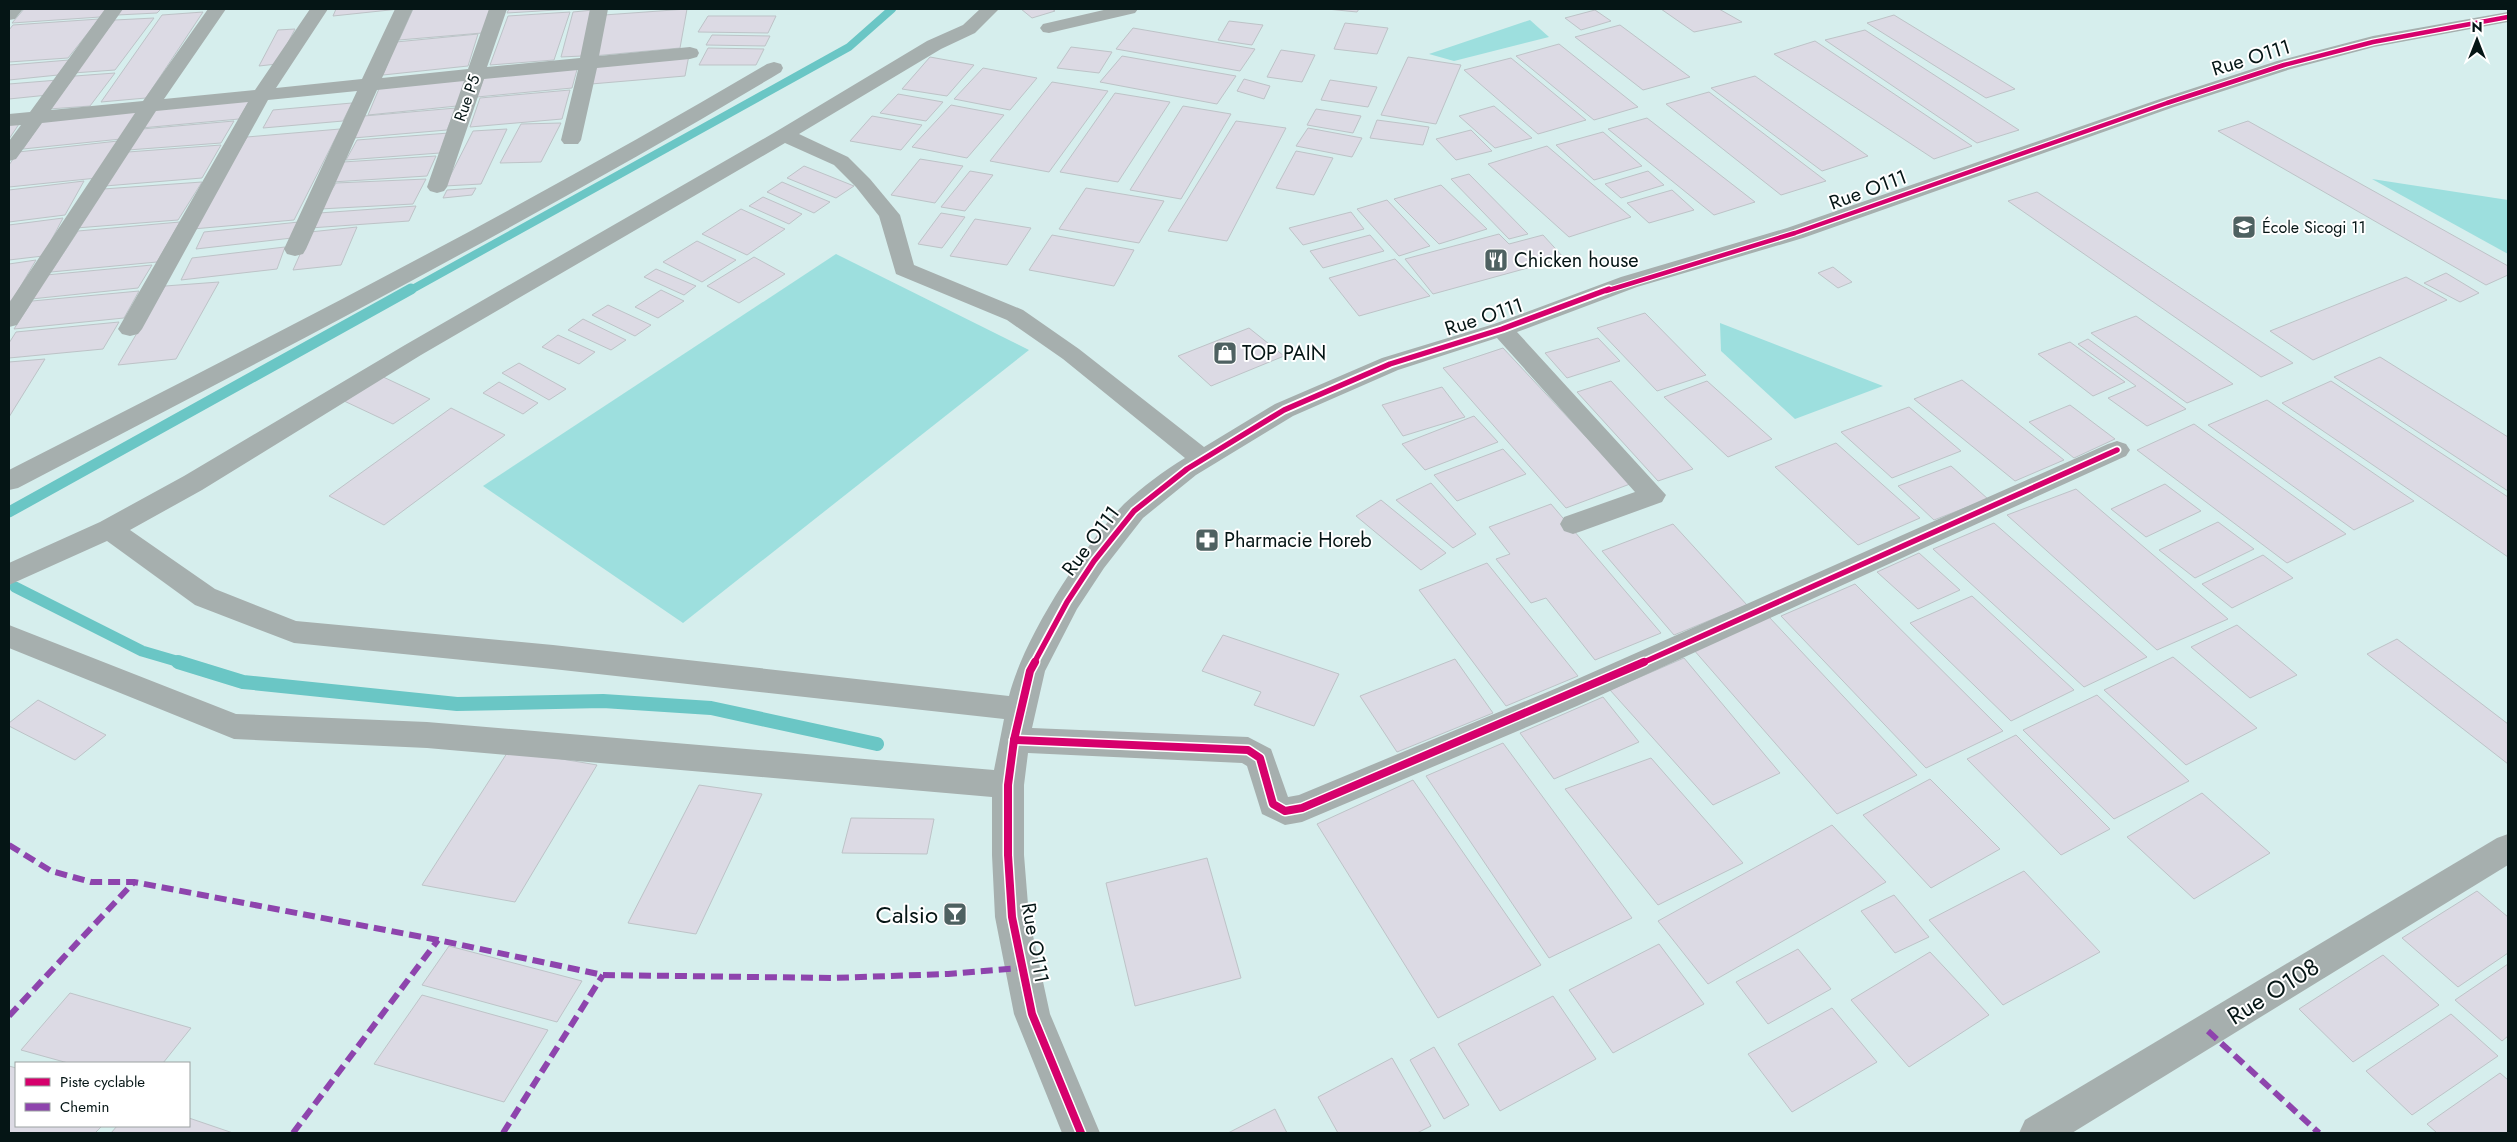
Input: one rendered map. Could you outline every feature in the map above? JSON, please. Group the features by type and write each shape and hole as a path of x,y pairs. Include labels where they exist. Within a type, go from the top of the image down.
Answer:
{"street":[{"path":"9,15 14,9"},
{"path":"9,154 114,9"},
{"path":"9,320 150,105 217,9"},
{"path":"130,329 262,94 319,9"},
{"path":"295,249 404,9"},
{"name":"Rue P5","path":"437,187 498,9"},
{"path":"571,140 599,9"},
{"path":"9,576 109,529 193,483 413,350 784,135 934,45 970,29 990,9"},
{"path":"1049,28 1129,9"},
{"name":"Rue O111","path":"1081,1133 1032,1014 1012,917 1008,856 1008,784 1014,740 1030,671 1067,602 1094,561 1134,511 1186,469 1284,410 1390,364 1502,329 1629,282 1795,233 2149,109 2284,64 2373,42 2508,17"},
{"path":"9,120 476,72 690,53"},
{"path":"9,481 485,233 622,159 774,68"},
{"path":"784,135 841,161 863,183 889,215 904,269 1014,315 1071,354 1203,459"},
{"path":"1502,329 1653,495 1573,524"},
{"path":"1014,740 1248,750 1260,758 1274,804 1285,812 1302,808 1567,697 2117,450"},
{"path":"109,529 205,597 294,632 553,656 1020,709"},
{"path":"9,636 234,726 427,735 1008,784"},
{"name":"Rue O108","path":"2038,1133 2508,848"}],"shaded area":[{"path":"1530,20 1549,37 1454,61 1429,54"},
{"path":"2372,179 2508,200 2508,254"},
{"path":"836,254 1029,350 683,623 483,486"},
{"path":"1720,323 1883,386 1795,419 1721,351"}],"building":[{"path":"24,9 107,9 100,17 12,23"},
{"path":"122,9 161,9 157,13 117,15"},
{"path":"336,9 399,9 333,16"},
{"path":"413,9 491,9 482,33 399,40"},
{"path":"509,9 573,9 507,13"},
{"path":"687,9 680,48 593,56 604,15"},
{"path":"1021,9 1052,9 1055,11 1032,18"},
{"path":"1327,9 1359,9 1357,12"},
{"path":"1661,9 1719,9 1742,22 1694,32"},
{"path":"593,10 582,56 561,57 573,12"},
{"path":"1595,10 1611,21 1581,30 1565,18"},
{"path":"203,12 146,98 101,102 162,15"},
{"path":"570,12 554,60 490,65 508,16"},
{"path":"1894,15 2015,89 1986,98 1867,23"},
{"path":"708,16 776,16 768,33 698,32"},
{"path":"154,18 115,70 73,73 115,20"},
{"path":"99,19 68,58 9,62 9,30 13,25"},
{"path":"1229,21 1263,25 1252,45 1218,40"},
{"path":"1345,23 1388,28 1377,54 1334,49"},
{"path":"1620,25 1690,77 1643,90 1575,37"},
{"path":"1133,28 1255,49 1240,71 1116,49"},
{"path":"295,29 277,64 259,66 278,30"},
{"path":"1865,30 2019,130 1977,143 1825,40"},
{"path":"478,34 468,66 383,75 396,42"},
{"path":"712,35 770,36 765,46 706,45"},
{"path":"1815,41 1972,146 1934,159 1774,54"},
{"path":"1559,44 1638,107 1594,120 1516,56"},
{"path":"1071,47 1112,52 1099,73 1057,68"},
{"path":"708,48 764,49 756,65 699,65"},
{"path":"1281,50 1315,55 1302,82 1267,77"},
{"path":"689,55 685,76 591,84 597,63"},
{"path":"1122,56 1236,76 1217,104 1100,82"},
{"path":"930,57 974,65 947,96 902,89"},
{"path":"1408,57 1461,65 1436,124 1381,115"},
{"path":"1511,58 1586,120 1538,134 1464,70"},
{"path":"69,60 58,75 9,80 9,65"},
{"path":"578,66 572,88 477,97 485,74"},
{"path":"983,68 1037,78 1010,110 954,99"},
{"path":"115,73 90,106 49,109 75,76"},
{"path":"467,76 457,106 368,115 381,84"},
{"path":"1755,76 1868,156 1822,171 1711,88"},
{"path":"1244,79 1270,86 1264,99 1237,91"},
{"path":"58,80 48,95 9,99 9,84"},
{"path":"1330,80 1377,87 1368,107 1321,100"},
{"path":"1052,82 1108,91 1049,172 990,161"},
{"path":"570,90 562,119 470,127 480,98"},
{"path":"1709,92 1826,181 1781,195 1666,104"},
{"path":"1115,93 1170,102 1118,182 1060,172"},
{"path":"898,94 943,102 926,121 880,113"},
{"path":"251,98 239,119 141,128 155,107"},
{"path":"352,103 343,121 263,128 273,110"},
{"path":"951,105 1004,115 967,158 912,147"},
{"path":"1183,106 1231,114 1181,199 1130,190"},
{"path":"1494,106 1532,138 1495,148 1459,116"},
{"path":"140,108 121,139 23,149 44,118"},
{"path":"456,108 447,130 353,138 364,116"},
{"path":"1316,109 1361,116 1353,133 1307,125"},
{"path":"872,116 922,125 901,150 850,141"},
{"path":"1647,118 1755,202 1714,215 1608,129"},
{"path":"1377,120 1429,127 1423,145 1370,138"},
{"path":"21,121 9,139 9,122"},
{"path":"234,121 221,143 128,150 142,129"},
{"path":"1236,121 1286,128 1227,241 1168,231"},
{"path":"2248,121 2508,266 2508,275 2486,285 2218,131"},
{"path":"561,123 541,162 500,163 521,124"},
{"path":"1308,128 1362,138 1352,157 1296,146"},
{"path":"340,129 294,220 193,229 247,137"},
{"path":"507,129 481,184 445,186 473,131"},
{"path":"1471,130 1492,151 1456,160 1436,139"},
{"path":"1603,132 1642,166 1594,180 1556,145"},
{"path":"449,133 440,153 346,160 357,140"},
{"path":"118,141 97,178 9,187 9,165 18,152"},
{"path":"221,145 202,178 105,186 128,152"},
{"path":"1547,146 1631,217 1569,237 1488,164"},
{"path":"1296,151 1333,158 1314,195 1276,188"},
{"path":"436,156 427,176 332,182 343,162"},
{"path":"920,159 963,166 935,203 891,195"},
{"path":"804,166 854,186 836,198 787,178"},
{"path":"970,171 993,175 965,211 941,207"},
{"path":"1648,171 1664,185 1621,198 1605,184"},
{"path":"1469,174 1528,234 1509,239 1451,179"},
{"path":"426,179 413,204 320,209 336,183"},
{"path":"84,181 65,215 9,222 9,190"},
{"path":"202,182 178,220 76,228 103,189"},
{"path":"782,182 830,202 814,213 767,192"},
{"path":"1441,185 1487,229 1439,244 1394,199"},
{"path":"476,188 472,195 443,198 447,190"},
{"path":"1086,188 1164,201 1139,243 1059,229"},
{"path":"1672,190 1694,210 1649,223 1627,203"},
{"path":"2037,192 2293,363 2261,377 2008,201"},
{"path":"763,197 802,214 789,224 749,206"},
{"path":"1387,200 1430,246 1399,256 1357,209"},
{"path":"416,206 409,221 310,228 319,213"},
{"path":"741,209 785,229 747,255 702,234"},
{"path":"1351,212 1364,229 1303,245 1289,228"},
{"path":"941,213 965,217 942,248 918,244"},
{"path":"63,218 43,256 9,260 9,225"},
{"path":"975,219 1031,228 1007,265 950,256"},
{"path":"180,222 157,262 51,272 78,231"},
{"path":"299,222 292,238 196,249 204,232"},
{"path":"357,227 341,265 293,270 310,232"},
{"path":"1499,234 1509,244 1543,235 1564,258 1433,294 1405,259"},
{"path":"1052,235 1134,250 1114,286 1029,270"},
{"path":"1370,235 1384,251 1323,268 1310,251"},
{"path":"697,241 736,260 702,282 663,262"},
{"path":"285,247 277,269 181,280 192,258"},
{"path":"754,257 785,274 739,303 707,286"},
{"path":"1395,259 1430,296 1359,316 1329,278"},
{"path":"36,260 12,301 9,301 9,264"},
{"path":"152,265 138,288 31,299 46,275"},
{"path":"1833,267 1852,282 1838,288 1818,273"},
{"path":"656,269 696,286 684,295 644,277"},
{"path":"2446,273 2479,293 2460,302 2424,283"},
{"path":"2406,277 2447,300 2313,360 2270,331"},
{"path":"219,282 176,359 118,365 165,286"},
{"path":"661,290 684,301 658,318 635,307"},
{"path":"139,291 124,318 14,329 32,301"},
{"path":"608,305 651,325 635,336 592,315"},
{"path":"1645,313 1706,375 1657,391 1597,328"},
{"path":"2136,316 2233,384 2187,403 2091,333"},
{"path":"583,319 626,340 611,350 568,330"},
{"path":"119,322 103,349 9,358 9,343 16,332"},
{"path":"1249,328 1284,356 1211,386 1178,356"},
{"path":"558,335 595,352 579,364 542,347"},
{"path":"1598,338 1620,361 1567,378 1545,353"},
{"path":"2088,339 2186,409 2147,426 2108,398 2136,386 2078,344"},
{"path":"2070,342 2125,382 2093,396 2038,354"},
{"path":"1503,348 1630,484 1566,508 1443,368"},
{"path":"2380,357 2508,437 2508,491 2334,377"},
{"path":"45,359 9,417 9,362"},
{"path":"519,363 566,389 549,400 502,373"},
{"path":"379,375 430,399 393,424 342,400"},
{"path":"1962,380 2064,460 2015,481 1914,399"},
{"path":"1611,381 1693,469 1658,481 1577,392"},
{"path":"1707,381 1772,439 1728,457 1664,397"},
{"path":"2331,381 2508,497 2508,557 2282,403"},
{"path":"499,382 538,403 523,414 483,393"},
{"path":"1442,387 1465,417 1403,436 1382,405"},
{"path":"2267,400 2414,501 2354,530 2208,425"},
{"path":"2070,405 2115,439 2074,458 2029,422"},
{"path":"1909,407 1961,451 1892,478 1841,432"},
{"path":"451,408 505,435 384,525 329,496"},
{"path":"1474,416 1498,442 1425,470 1402,444"},
{"path":"2194,424 2346,534 2287,563 2137,450"},
{"path":"1836,443 1920,518 1858,545 1775,467"},
{"path":"1503,449 1526,474 1457,501 1434,475"},
{"path":"1951,466 1988,499 1934,520 1898,486"},
{"path":"1431,483 1476,534 1453,548 1396,500"},
{"path":"2165,484 2201,511 2146,537 2111,509"},
{"path":"2076,489 2228,619 2157,650 2007,515"},
{"path":"1381,500 1446,553 1421,570 1356,516"},
{"path":"1551,504 1661,633 1595,660 1546,598 1531,603 1496,559 1510,554 1489,527"},
{"path":"2218,522 2254,549 2195,578 2159,550"},
{"path":"1994,523 2147,657 2084,687 1933,549"},
{"path":"1673,524 1747,605 1674,635 1602,551"},
{"path":"1919,553 1960,590 1918,609 1877,572"},
{"path":"2263,555 2293,578 2232,608 2202,584"},
{"path":"1487,563 1578,676 1506,706 1419,590"},
{"path":"1855,584 2003,731 1926,768 1781,616"},
{"path":"1972,596 2074,690 2011,721 1910,623"},
{"path":"1769,617 1917,775 1837,814 1693,649"},
{"path":"2237,625 2297,675 2250,698 2191,647"},
{"path":"1223,635 1339,674 1314,726 1254,705 1261,692 1202,671"},
{"path":"2397,639 2508,724 2508,764 2367,654"},
{"path":"2173,657 2257,728 2186,765 2104,690"},
{"path":"1684,658 1780,773 1713,805 1610,690"},
{"path":"1455,659 1493,713 1397,752 1360,696"},
{"path":"2097,695 2189,781 2114,819 2023,730"},
{"path":"1603,697 1639,742 1554,779 1520,733"},
{"path":"38,700 106,735 75,760 9,726 9,723"},
{"path":"2016,735 2110,829 2061,855 1967,759"},
{"path":"1503,743 1632,918 1549,958 1426,776"},
{"path":"509,750 597,765 515,902 422,885"},
{"path":"1651,758 1743,863 1658,905 1565,789"},
{"path":"1930,779 2000,849 1931,888 1863,815"},
{"path":"1413,780 1541,965 1438,1018 1317,824"},
{"path":"699,785 762,794 696,934 628,923"},
{"path":"2202,793 2270,853 2194,899 2127,837"},
{"path":"851,818 934,819 927,854 842,853"},
{"path":"1832,825 1886,882 1708,984 1658,921"},
{"path":"1207,858 1241,978 1135,1006 1106,883"},
{"path":"2024,871 2100,952 2003,1005 1929,920"},
{"path":"2477,891 2508,917 2508,953 2458,987 2402,938"},
{"path":"1894,895 1929,937 1895,953 1861,911"},
{"path":"1659,944 1704,1004 1613,1053 1569,990"},
{"path":"449,946 582,981 557,1022 422,985"},
{"path":"1798,949 1831,989 1768,1024 1736,982"},
{"path":"1930,952 1989,1015 1909,1067 1851,1000"},
{"path":"2383,955 2439,1005 2353,1062 2299,1009"},
{"path":"2508,964 2508,1036 2502,1041 2455,1000"},
{"path":"70,993 191,1028 164,1062 64,1062 21,1050"},
{"path":"422,995 548,1030 504,1102 374,1064"},
{"path":"1553,996 1596,1059 1500,1111 1458,1044"},
{"path":"1832,1008 1877,1062 1792,1112 1748,1054"},
{"path":"2451,1014 2498,1056 2412,1115 2366,1071"},
{"path":"1434,1047 1469,1105 1444,1119 1410,1060"},
{"path":"1392,1058 1431,1126 1417,1133 1338,1133 1318,1097"},
{"path":"9,1066 15,1068 15,1127 101,1127 95,1133 9,1133"},
{"path":"2500,1073 2508,1080 2508,1133 2437,1133 2427,1124"},
{"path":"1275,1109 1287,1133 1228,1133"},
{"path":"190,1118 233,1133 111,1133 116,1127 190,1127"}],"waterway":[{"path":"409,291 849,47 892,9"},
{"path":"9,512 411,289"},
{"path":"15,587 142,651 183,663"},
{"path":"178,662 243,682 457,704 603,701 711,708 877,744"}],"marked path":[{"path":"9,845 51,871 91,882 134,882 438,940 603,975 831,978 948,974 1021,968"},
{"path":"9,1016 134,882"},
{"path":"293,1133 438,940"},
{"path":"503,1133 603,975"},
{"path":"2208,1031 2319,1133"}],"cycle path":[{"path":"1081,1133 1032,1014 1012,917 1008,855 1008,785 1014,740 1030,671 1067,602 1094,561 1134,511 1187,469 1284,410 1390,364 1502,329 1629,282 1795,233 2167,103 2284,65 2373,42 2508,17"},
{"path":"1014,740 1248,750 1260,758 1273,804 1285,811 1302,808 1567,697 2117,450"}],"place":[{"name":"École Sicogi 11","path":"2244,227"},
{"name":"Chicken house","path":"1496,260"},
{"name":"TOP PAIN","path":"1225,353"},
{"name":"Pharmacie Horeb","path":"1207,540"},
{"name":"Calsio","path":"955,914"}]}
